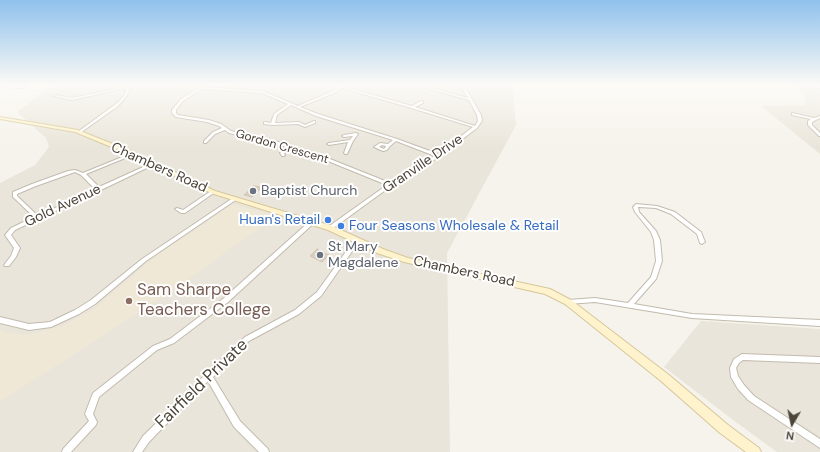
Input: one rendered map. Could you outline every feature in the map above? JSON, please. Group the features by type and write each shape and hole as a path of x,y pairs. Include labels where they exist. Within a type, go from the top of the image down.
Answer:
{"street":[{"path":"80,132 115,106"},
{"name":"Gordon Crescent","path":"176,106 174,113 177,116 208,121 220,125 230,132 324,158 391,185"},
{"path":"274,124 275,115 287,106"},
{"path":"409,106 476,128"},
{"name":"Granville Drive","path":"330,228 402,176 438,156 476,128 480,121 479,115 473,106"},
{"name":"Gordon Crescent","path":"297,107 362,130 396,140 438,156"},
{"path":"793,114 813,120"},
{"path":"820,117 810,121 810,125 820,135"},
{"name":"Chambers Road","path":"0,118 45,124 80,132 132,154 213,192 330,228 380,251 407,260 547,291 568,302 665,378 755,452"},
{"path":"265,123 298,124 305,126 314,122"},
{"path":"205,142 214,133 224,129"},
{"path":"346,153 355,135 362,130"},
{"path":"344,136 349,134 355,135"},
{"path":"388,145 396,140"},
{"path":"329,144 351,141"},
{"path":"283,155 282,153 288,147"},
{"path":"83,174 132,154"},
{"name":"Gold Avenue","path":"7,265 17,248 8,235 13,229 153,164"},
{"path":"37,218 15,196 19,190 75,171 83,174 99,190"},
{"path":"177,209 183,212 213,192"},
{"path":"0,320 29,327 50,324 66,318 93,302 144,260 234,199"},
{"path":"630,305 654,278 659,261 657,240 653,231 635,208 638,206 657,207 674,213 699,233 702,242"},
{"path":"66,452 93,422 89,414 96,395 155,348 172,341 226,300 312,222"},
{"name":"Fairfield Private","path":"137,452 146,439 208,375 247,338 297,312 319,294 357,240"},
{"path":"568,302 595,300 692,316 820,323"},
{"path":"820,360 742,357 736,361 733,368 735,377 750,398 820,444"},
{"path":"208,375 237,424 265,452"}],"shaded area":[{"path":"25,106 514,106 516,125 447,253 450,452 0,452 0,183 35,165 49,147 46,138 17,112"},
{"path":"761,106 820,106 820,154"},
{"name":"Sam Sharpe Teachers College","path":"233,204 277,216 167,294 0,402 0,328 7,333 29,335 62,326 94,309 156,256"},
{"path":"701,321 820,329 820,452 777,452 664,367"}],"building":[{"name":"Baptist Church","path":"254,186 262,187 252,197 244,195"},
{"name":"St Mary Magdalene","path":"317,249 329,255 322,262 310,256"}],"place":[{"name":"Baptist Church","path":"253,191"},
{"name":"Huan's Retail","path":"328,220"},
{"name":"Four Seasons Wholesale & Retail","path":"341,226"},
{"name":"St Mary Magdalene","path":"320,255"},
{"name":"Sam Sharpe Teachers College","path":"129,301"}]}
